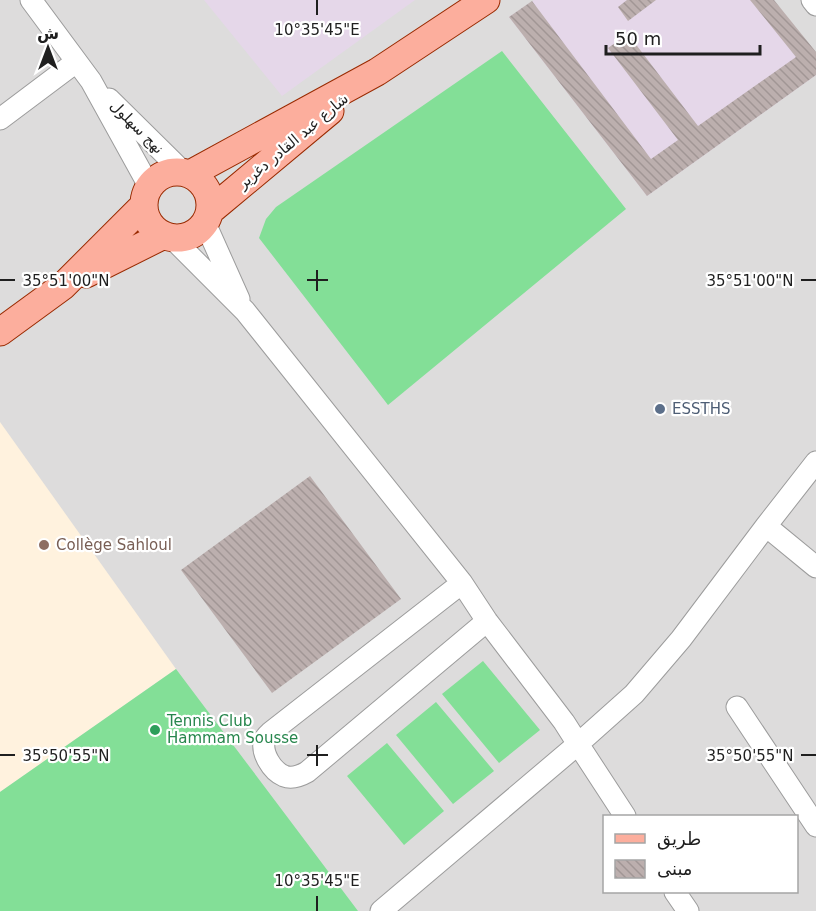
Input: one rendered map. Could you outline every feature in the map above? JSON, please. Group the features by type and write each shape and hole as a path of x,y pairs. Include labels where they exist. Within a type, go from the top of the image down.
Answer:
{"main road":[{"name":"شارع عبد القادر دغرير","path":"186,173 377,72 486,0"},
{"name":"شارع عبد القادر دغرير","path":"207,217 377,72"},
{"path":"63,286 146,196 158,177 170,172 186,173 200,181 208,192 210,205 207,217 196,232 177,238 159,233 149,223 144,211 146,196"},
{"path":"0,332 63,286 167,236"}],"street":[{"name":"نهج سهلول","path":"31,0 91,81 186,173"},
{"path":"812,0 816,5"},
{"path":"0,119 76,62"},
{"name":"نهج سهلول","path":"91,81 146,196"},
{"path":"207,217 245,310"},
{"path":"167,236 245,310 462,583 487,621 564,722 625,815"},
{"path":"381,911 634,694 681,639 816,462"},
{"path":"765,526 816,567"},
{"path":"462,583 271,732 265,739 264,747 272,765 284,776 296,777 307,772 487,621"},
{"path":"737,707 816,826"},
{"path":"676,893 688,911"}],"shaded area":[{"path":"0,0 816,0 816,911 0,911"},
{"path":"204,0 415,0 282,96"},
{"path":"534,0 774,0 816,75 647,196 509,17"},
{"name":"Collège Sahloul","path":"0,422 176,669 0,792"}],"green space":[{"path":"502,51 626,209 388,405 259,238 266,219 276,207"},
{"path":"483,661 540,730 499,763 442,694"},
{"name":"Tennis Club Hammam Sousse","path":"176,669 358,911 0,911 0,792"},
{"path":"436,702 494,771 453,804 396,735"},
{"path":"387,743 444,811 404,845 347,776"}],"building":[{"path":"627,0 656,0 628,21 618,7"},
{"path":"750,0 774,0 816,52 816,75 647,196 509,17 532,1 651,159 678,140 608,48 628,34 698,126 796,57"},
{"path":"310,476 401,599 272,693 181,570"}],"place":[{"name":"ESSTHS","path":"660,409"},
{"name":"Collège Sahloul","path":"44,545"},
{"name":"Tennis Club Hammam Sousse","path":"155,730"}]}
